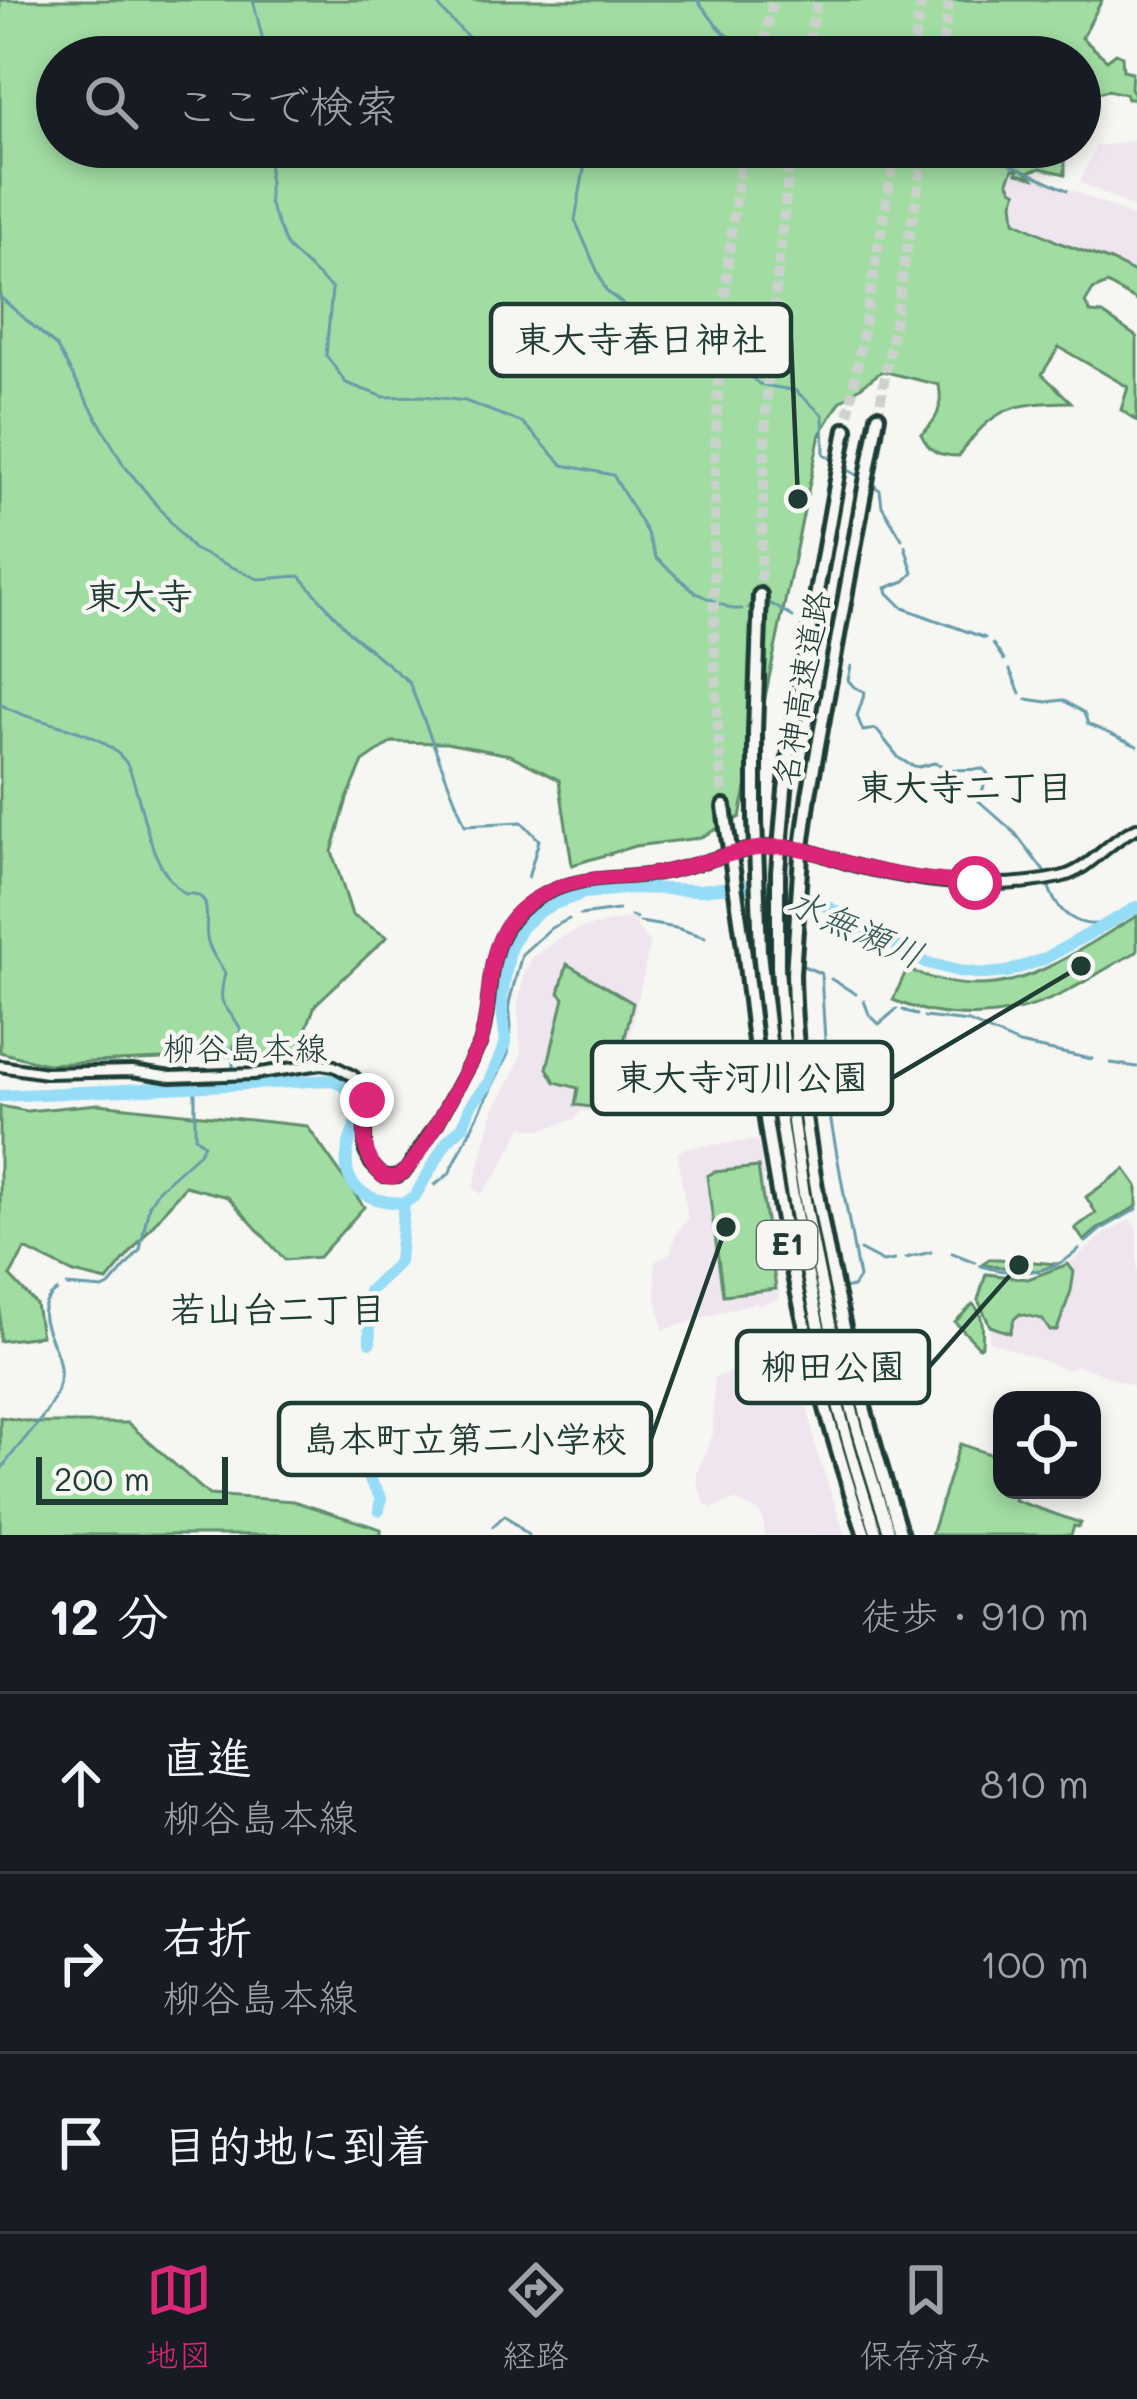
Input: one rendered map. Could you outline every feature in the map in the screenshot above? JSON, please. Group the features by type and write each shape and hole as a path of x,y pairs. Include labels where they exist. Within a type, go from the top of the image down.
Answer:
{"highway":[{"name":"名神高速道路","path":"878,416 809,795 793,974 800,1076 829,1263 861,1402 901,1535"},
{"name":"名神高速道路","path":"846,429 784,790 778,966 788,1072 814,1244 850,1405 890,1535"},
{"name":"名神高速道路","path":"760,595 755,731 760,950 789,1174 813,1305 850,1453 877,1535"},
{"name":"名神高速道路","path":"724,806 790,1264 826,1411 865,1535"}],"main road":[{"name":"柳谷島本線","path":"0,1066 46,1073 132,1071 171,1077 334,1066 352,1076 365,1092 368,1158 383,1176 398,1176 438,1122 480,1044 492,958 503,933 524,907 553,890 584,880 653,874 777,847 798,848 901,876 1011,883 1074,873 1137,828"}],"shaded area":[{"path":"1137,141 1137,209 1080,182 1086,168 1101,168 1101,145"},
{"path":"1003,168 1034,174 1137,218 1137,278 1016,221"},
{"path":"635,917 637,928 650,943 610,1111 581,1111 573,1120 543,1129 522,1127 481,1194 473,1188 493,1111 521,1054 518,1006 524,974 533,957 582,928"},
{"path":"758,1140 780,1299 663,1330 655,1262 671,1252 675,1235 688,1218 677,1153 684,1148"},
{"path":"1130,1220 1137,1227 1137,1387 1077,1365 1068,1370 989,1341 990,1326 1009,1333 1020,1313 1042,1319 1050,1330 1074,1273 1068,1264 1104,1234"},
{"path":"789,1331 816,1449 845,1535 765,1535 762,1516 756,1510 735,1500 711,1508 697,1482 713,1434 714,1377 740,1367 764,1338"}],"green space":[{"path":"0,0 1102,0 1083,36 36,36 36,168 1041,168 1027,172 1032,177 1013,169 1008,181 1017,192 1015,221 1137,274 1137,301 1107,284 1093,290 1085,303 1091,313 1103,314 1137,337 1137,421 1121,410 1128,387 1059,347 1042,374 1071,402 1006,411 983,427 959,456 946,455 931,449 921,434 938,412 939,385 882,371 840,402 820,434 740,817 699,838 635,846 572,865 559,780 510,755 446,743 392,742 363,762 332,852 352,915 387,937 315,1005 296,1057 46,1064 0,1052"},
{"path":"1116,53 1122,56 1123,70 1132,72 1131,88 1137,99 1101,92 1101,55 1107,60"},
{"path":"1137,916 1137,952 1044,1002 1001,1013 957,1015 893,1000 907,969 941,981 1001,983 1055,964"},
{"path":"567,964 633,1003 608,1109 575,1105 578,1088 555,1082 547,1068"},
{"path":"98,1104 307,1126 364,1207 319,1257 285,1260 228,1197 185,1186 107,1281 74,1273 25,1249 10,1276 36,1304 41,1336 0,1341 0,1106 27,1111"},
{"path":"758,1167 776,1289 723,1295 707,1176"},
{"path":"1125,1169 1137,1186 1137,1206 1084,1241 1075,1228 1096,1213 1086,1197"},
{"path":"989,1259 1058,1264 1038,1271 982,1265"},
{"path":"1068,1264 1074,1272 1071,1291 1057,1330 1050,1331 1042,1319 1020,1314 1010,1333 990,1326 978,1300 986,1274 1028,1279"},
{"path":"973,1304 982,1323 979,1347 955,1322"},
{"path":"0,1417 40,1423 128,1423 209,1495 293,1501 381,1529 381,1535 0,1535"},
{"path":"960,1444 993,1455 993,1499 1014,1499 1081,1523 1071,1535 931,1535"}],"waterway":[{"path":"253,0 262,36"},
{"path":"435,0 467,36"},
{"path":"697,0 730,36"},
{"path":"269,168 269,203 287,247 332,289 326,355 346,383 384,397 465,401 523,423 563,465 613,475 656,558 696,593 742,609"},
{"path":"584,168 575,220 606,291 662,335 730,358 759,384 796,391 823,415 824,454 833,460"},
{"path":"1019,168 1067,190"},
{"path":"0,297 56,346 123,464 193,549 258,579 300,576 349,632 409,682 465,825 522,822 539,840 528,878"},
{"path":"845,468 860,477"},
{"path":"872,485 880,490 882,506 902,539"},
{"path":"905,546 913,573 886,588 888,593 903,608 985,638"},
{"path":"768,602 793,617"},
{"path":"748,608 752,607"},
{"path":"993,644 1004,660"},
{"path":"851,666 848,680 865,692 857,716 863,731 876,729 910,765 984,769 988,774 979,801 1015,833 1046,874"},
{"path":"1010,670 1020,693"},
{"path":"1027,699 1063,700 1084,713 1088,724 1137,746"},
{"path":"0,704 98,740 125,761 159,862 185,894 204,902 208,942 225,973 222,999 241,1029 233,1048 233,1071"},
{"path":"1048,884 1070,917 1088,924 1109,922"},
{"name":"水無瀬川","path":"0,1096 332,1080 349,1090 357,1102 347,1159 352,1181 367,1195 404,1203 415,1196 488,1084 506,1042 501,1002 510,949 521,928 554,904 584,893 634,888 743,886 802,896 924,962 985,974 1044,959 1137,907"},
{"path":"536,905 541,911"},
{"path":"580,915 618,910"},
{"path":"631,916 636,918"},
{"path":"435,1185 449,1174 508,1054 509,1003 522,954 569,919"},
{"path":"640,922 705,937"},
{"path":"784,958 820,973"},
{"path":"821,974 827,1074 822,1091"},
{"path":"831,979 856,994"},
{"path":"864,1001 879,1024 897,1009"},
{"path":"903,1010 917,1015"},
{"path":"924,1017 969,1022 1019,1044 1092,1059"},
{"path":"1111,1063 1137,1067"},
{"path":"67,1286 103,1289 140,1250 149,1205 204,1144 195,1137 195,1086"},
{"path":"827,1099 859,1278 853,1287 842,1289"},
{"path":"370,1342 369,1291 399,1262 404,1203"},
{"path":"1086,1242 1137,1209"},
{"path":"981,1266 1033,1271 1058,1264 1079,1249"},
{"path":"860,1250 883,1262 894,1260"},
{"path":"906,1258 931,1252"},
{"path":"952,1253 975,1262"},
{"path":"0,1472 57,1390 60,1365 44,1320 48,1300 57,1291"},
{"path":"349,1448 381,1498 379,1510"},
{"path":"493,1526 505,1515 528,1535"}],"tunnel":[{"path":"765,36 773,0"},
{"path":"810,36 817,0"},
{"path":"915,36 922,0"},
{"path":"944,36 950,0"},
{"path":"724,806 715,669 715,483 725,291 740,168"},
{"path":"760,595 768,364 789,168"},
{"path":"846,429 892,168"},
{"path":"878,416 921,168"}],"place":[{"name":"東大寺春日神社","path":"798,499"},
{"name":"東大寺河川公園","path":"1081,966"},
{"name":"島本町立第二小学校","path":"726,1227"},
{"name":"柳田公園","path":"1019,1265"}],"district":[{"name":"東大寺","path":"139,596"},
{"name":"東大寺二丁目","path":"965,787"},
{"name":"若山台二丁目","path":"278,1309"}],"route":[{"path":"367,1100 365,1153 383,1176 398,1176 438,1122 480,1044 492,958 503,933 524,907 568,884 653,874 777,847 798,848 901,876 975,883"}]}
